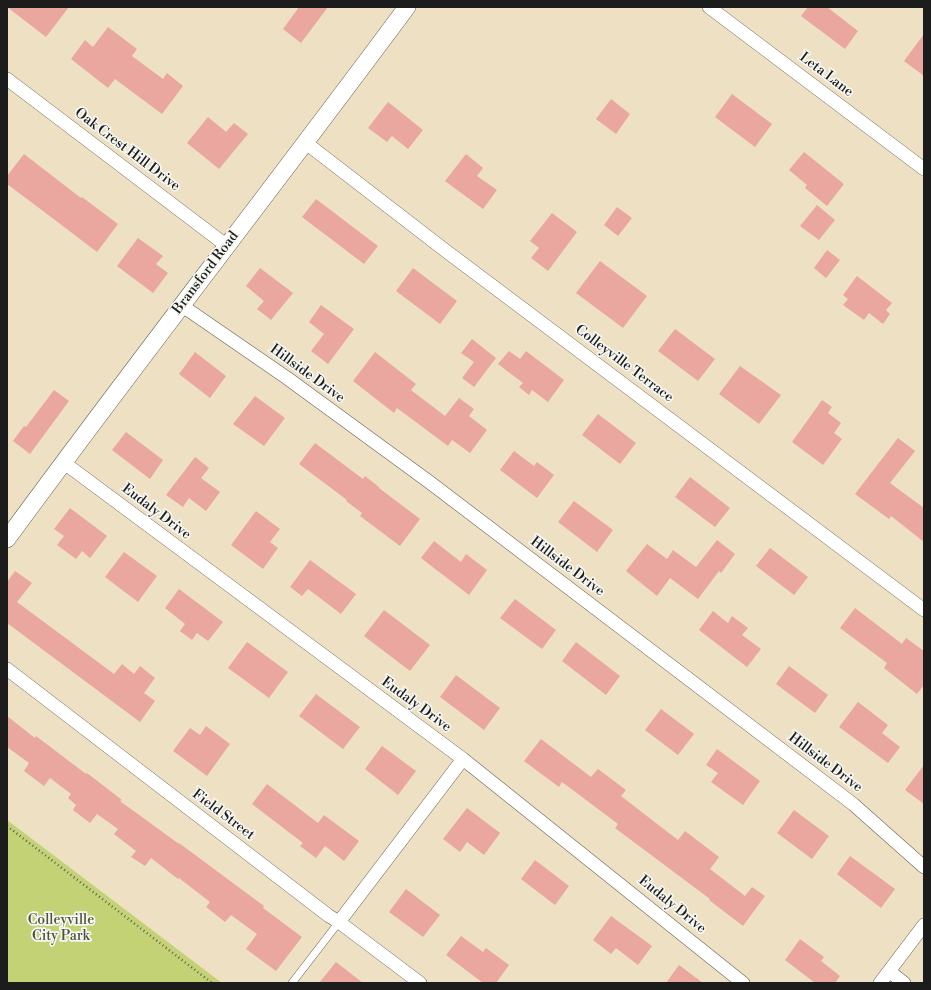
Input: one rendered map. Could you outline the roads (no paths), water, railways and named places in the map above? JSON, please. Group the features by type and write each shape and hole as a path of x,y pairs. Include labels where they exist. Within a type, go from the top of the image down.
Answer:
{"street":[{"name":"Bransford Road","path":"7,539 181,305 306,143 407,7"},
{"name":"Leta Lane","path":"709,7 924,169"},
{"name":"Oak Crest Hill Drive","path":"7,79 227,246"},
{"name":"Colleyville Terrace","path":"306,143 440,246 924,610"},
{"name":"Hillside Drive","path":"181,305 286,378 428,481 853,804 924,867"},
{"name":"Eudaly Drive","path":"63,462 463,759 743,983"},
{"name":"Field Street","path":"7,670 329,916 420,983"},
{"path":"339,922 463,759"},
{"path":"880,983 924,925"},
{"path":"889,971 904,983"}],"lane":[{"path":"292,983 339,922"}],"park label":[{"name":"Colleyville City Park","path":"61,930"}]}
